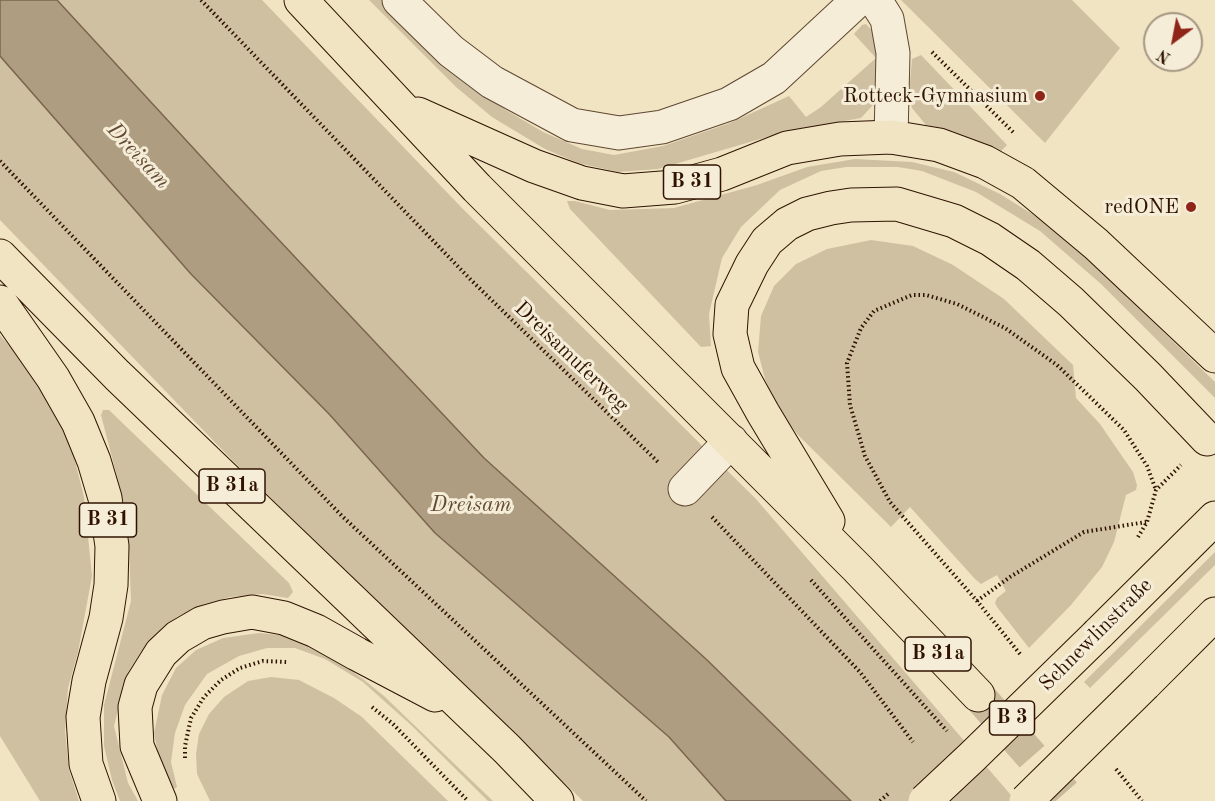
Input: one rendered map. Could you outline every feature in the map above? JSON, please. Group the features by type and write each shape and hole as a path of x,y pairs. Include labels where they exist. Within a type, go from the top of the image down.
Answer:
{"main road":[{"name":"B 31","path":"301,0 403,107 534,166 582,183 623,191 685,184 722,174 787,148 840,139 891,137 939,145 984,162 1023,183 1096,244 1215,356"},
{"name":"B 31a","path":"403,107 477,188 857,568 978,695"},
{"path":"857,568 738,368 730,334 732,305 752,264 767,241 787,224 807,214 850,205 897,204 954,221 990,239 1028,265 1071,302 1211,443"},
{"name":"B 31a","path":"0,256 117,375 468,712 557,801"},
{"name":"B 31","path":"0,302 53,378 78,422 105,498 112,546 111,585 106,618 88,681 83,717 86,764 99,801"},
{"name":"Schnewlinstraße","path":"925,801 1215,518"},
{"path":"160,801 137,746 135,707 141,685 161,653 178,637 202,623 252,612 284,618 316,630 468,712"},
{"path":"1026,801 1215,614"}],"street":[{"path":"399,0 451,51 492,82 573,125 619,133 662,127 729,104 774,78 858,0"},
{"path":"875,0 887,19 893,53 891,137"},
{"path":"685,489 731,441"}],"path":[{"name":"Dreisamuferweg","path":"201,0 471,280 685,489 860,672 913,742"},
{"path":"0,161 342,516 646,801"},
{"path":"1020,654 977,600 890,502 865,456 850,405 847,363 861,328 874,311 912,295 937,298 957,304 1005,328 1057,365 1124,430 1147,466 1156,490 1147,522 1136,542"},
{"path":"977,600 1084,532 1147,522"},
{"path":"806,574 945,729"},
{"path":"185,765 185,746 191,718 204,697 220,680 240,668 263,661 296,662"},
{"path":"370,705 393,724 468,801"},
{"path":"1116,770 1142,801"}],"shaded area":[{"path":"57,0 262,0 463,209 756,499 1016,801 851,801 706,659 484,458"},
{"path":"369,0 382,0 466,83 506,110 543,132 582,149 614,155 663,146 730,123 789,96 806,117 821,107 876,58 854,34 862,25 866,24 878,37 882,82 873,105 861,118 784,132 658,169 618,172 578,163 545,149 492,117 456,87"},
{"name":"Rotteck-Gymnasium","path":"901,0 1072,0 1120,48 1045,143"},
{"path":"921,55 1007,145 1000,152 945,129 926,125 912,108 909,93 912,59"},
{"path":"0,56 191,274 330,415 435,533 669,737 726,801 583,801 234,462 0,220"},
{"path":"855,159 912,162 954,172 1000,194 1045,222 1083,254 1215,382 1215,398 1101,284 1040,231 976,192 922,171 898,167 846,167 821,171 780,190 741,227 722,258 709,314 711,346 701,347 570,209 567,201 610,210 674,208 757,185 807,167"},
{"path":"871,240 913,246 953,265 1004,299 1073,365 1076,398 1100,424 1133,472 1137,485 1136,490 1126,495 1114,542 1102,567 1071,605 1029,648 995,603 997,598 1006,591 997,575 981,584 910,507 891,527 798,435 777,409 765,379 758,352 761,316 774,286 796,264 827,249"},
{"path":"0,335 25,364 58,420 74,457 84,497 92,576 78,652 68,688 65,731 69,770 79,801 40,801 0,736"},
{"path":"103,410 109,410 289,583 293,592 288,598 262,594 230,597 204,604 177,617 156,634 140,653 128,672 114,726 128,783 138,801 120,801 112,780 104,746 104,705 131,601 128,519 101,415"},
{"path":"1215,552 1215,565 1090,688 1084,682"},
{"path":"259,633 289,636 323,651 363,679 384,696 493,801 488,801 411,725 363,682 325,659 295,648 267,648 239,656 207,674 185,705 175,733 171,762 177,787 174,789 160,763 154,733 162,695 176,668 196,650 223,638"},
{"path":"271,677 299,680 334,698 362,717 448,801 210,801 197,774 196,754 199,734 209,714 224,697 248,681"}],"water":[{"name":"Dreisam","path":"0,0 57,0 484,458 706,659 851,801 726,801 669,737 435,533 330,415 191,274 0,56"}],"tunnel":[{"path":"978,695 1071,801"}],"place":[{"name":"Rotteck-Gymnasium","path":"1040,96"},
{"name":"redONE","path":"1191,207"}]}
